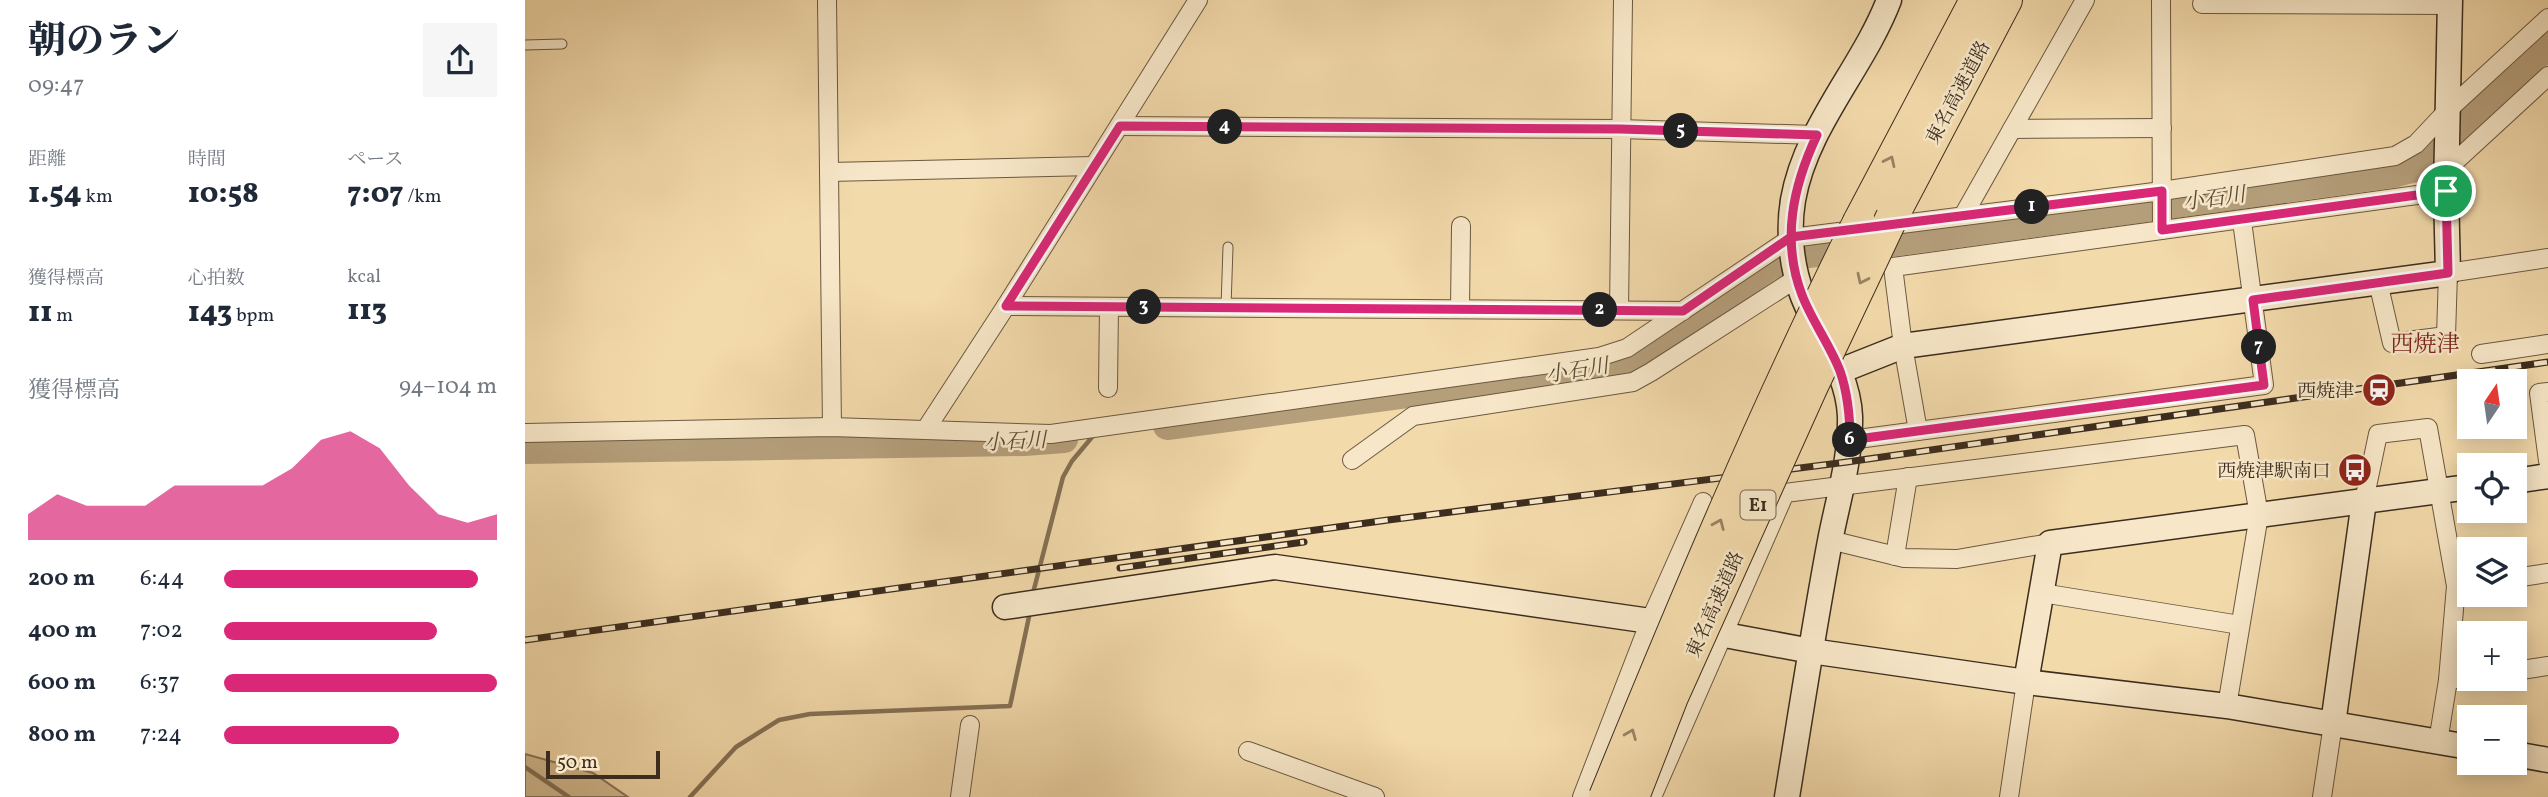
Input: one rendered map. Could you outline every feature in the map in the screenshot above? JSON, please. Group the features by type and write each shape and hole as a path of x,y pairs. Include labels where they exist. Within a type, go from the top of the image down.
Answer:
{"highway":[{"name":"東名高速道路","path":"1605,797 1720,520 1785,377 1859,222 1974,0"},
{"name":"東名高速道路","path":"1633,797 1672,697 1811,388 1892,217 2006,0"}],"street":[{"path":"827,0 832,427"},
{"path":"926,429 1198,0"},
{"path":"1619,310 1623,0"},
{"path":"1787,797 1830,540 1850,440 1850,412 1840,371 1802,296 1797,278 1791,242 1793,198 1804,161 1889,0"},
{"path":"1963,216 2085,0"},
{"path":"2161,0 2162,230"},
{"path":"2202,4 2450,2 2446,336 2392,343 2378,282"},
{"path":"525,433 832,427 1051,434 1599,357 1627,348 1791,242 2395,156 2416,144 2448,110 2548,18"},
{"path":"1918,430 1893,267 2242,221 2446,181 2548,76"},
{"path":"1120,126 1620,129 1817,135"},
{"path":"2012,129 2162,128"},
{"path":"829,173 1093,166"},
{"path":"1850,440 2264,385 2242,221"},
{"path":"1461,226 1461,309"},
{"path":"1840,371 1903,346 2548,258"},
{"path":"1352,460 1413,416 1633,382 1797,278"},
{"path":"1006,306 1683,311"},
{"path":"1108,388 1109,307"},
{"path":"2481,354 2548,344"},
{"path":"2548,392 2539,393 2548,461"},
{"path":"2322,797 2364,501 2378,434 2428,428 2457,559"},
{"path":"1652,797 1785,493 2245,435 2259,515 2227,706"},
{"path":"2527,479 2548,476"},
{"path":"1895,556 1908,477"},
{"path":"1830,540 1904,558 1957,559 2050,543 2457,489"},
{"path":"1582,797 1650,621 1703,502"},
{"path":"2009,797 2050,543"},
{"path":"1005,607 1275,567 1650,621 1811,651 2027,682 2227,706 2457,745"},
{"path":"2527,576 2548,573"},
{"path":"2042,593 2240,625"},
{"path":"2438,742 2460,607"},
{"path":"2527,669 2548,666"},
{"path":"2448,680 2457,679"},
{"path":"960,797 970,725"},
{"path":"1248,751 1375,797"},
{"path":"2527,756 2548,760"}],"lane":[{"path":"525,45 562,44"},
{"path":"1226,307 1228,247"}],"shaded area":[{"path":"525,754 593,773 628,797 525,797"}],"waterway":[{"name":"小石川","path":"1167,426 1611,367 1637,357 1769,267 1803,255 2393,174 2412,169 2427,161 2548,45"},
{"path":"1033,593 1063,477 1072,461 1093,436"},
{"name":"小石川","path":"525,450 1024,442 1064,439"},
{"path":"690,797 736,747 779,720 810,714 1010,706 1030,612"},
{"path":"525,767 569,797"}],"railway":[{"path":"525,640 1388,520 1847,462 2548,362"},
{"path":"1120,568 1304,542"}],"place":[{"name":"西焼津","path":"2379,390"},
{"name":"西焼津駅南口","path":"2355,470"}],"district":[{"name":"西焼津","path":"2425,343"}],"route":[{"path":"2446,191 2162,230 2162,191 1791,237 1683,311 1006,306 1120,126 1620,129 1817,135 1804,161 1793,198 1791,218 1791,237 1791,247 1802,296 1840,371 1850,412 1850,440 2264,385 2253,300 2448,273 2446,191"}]}
